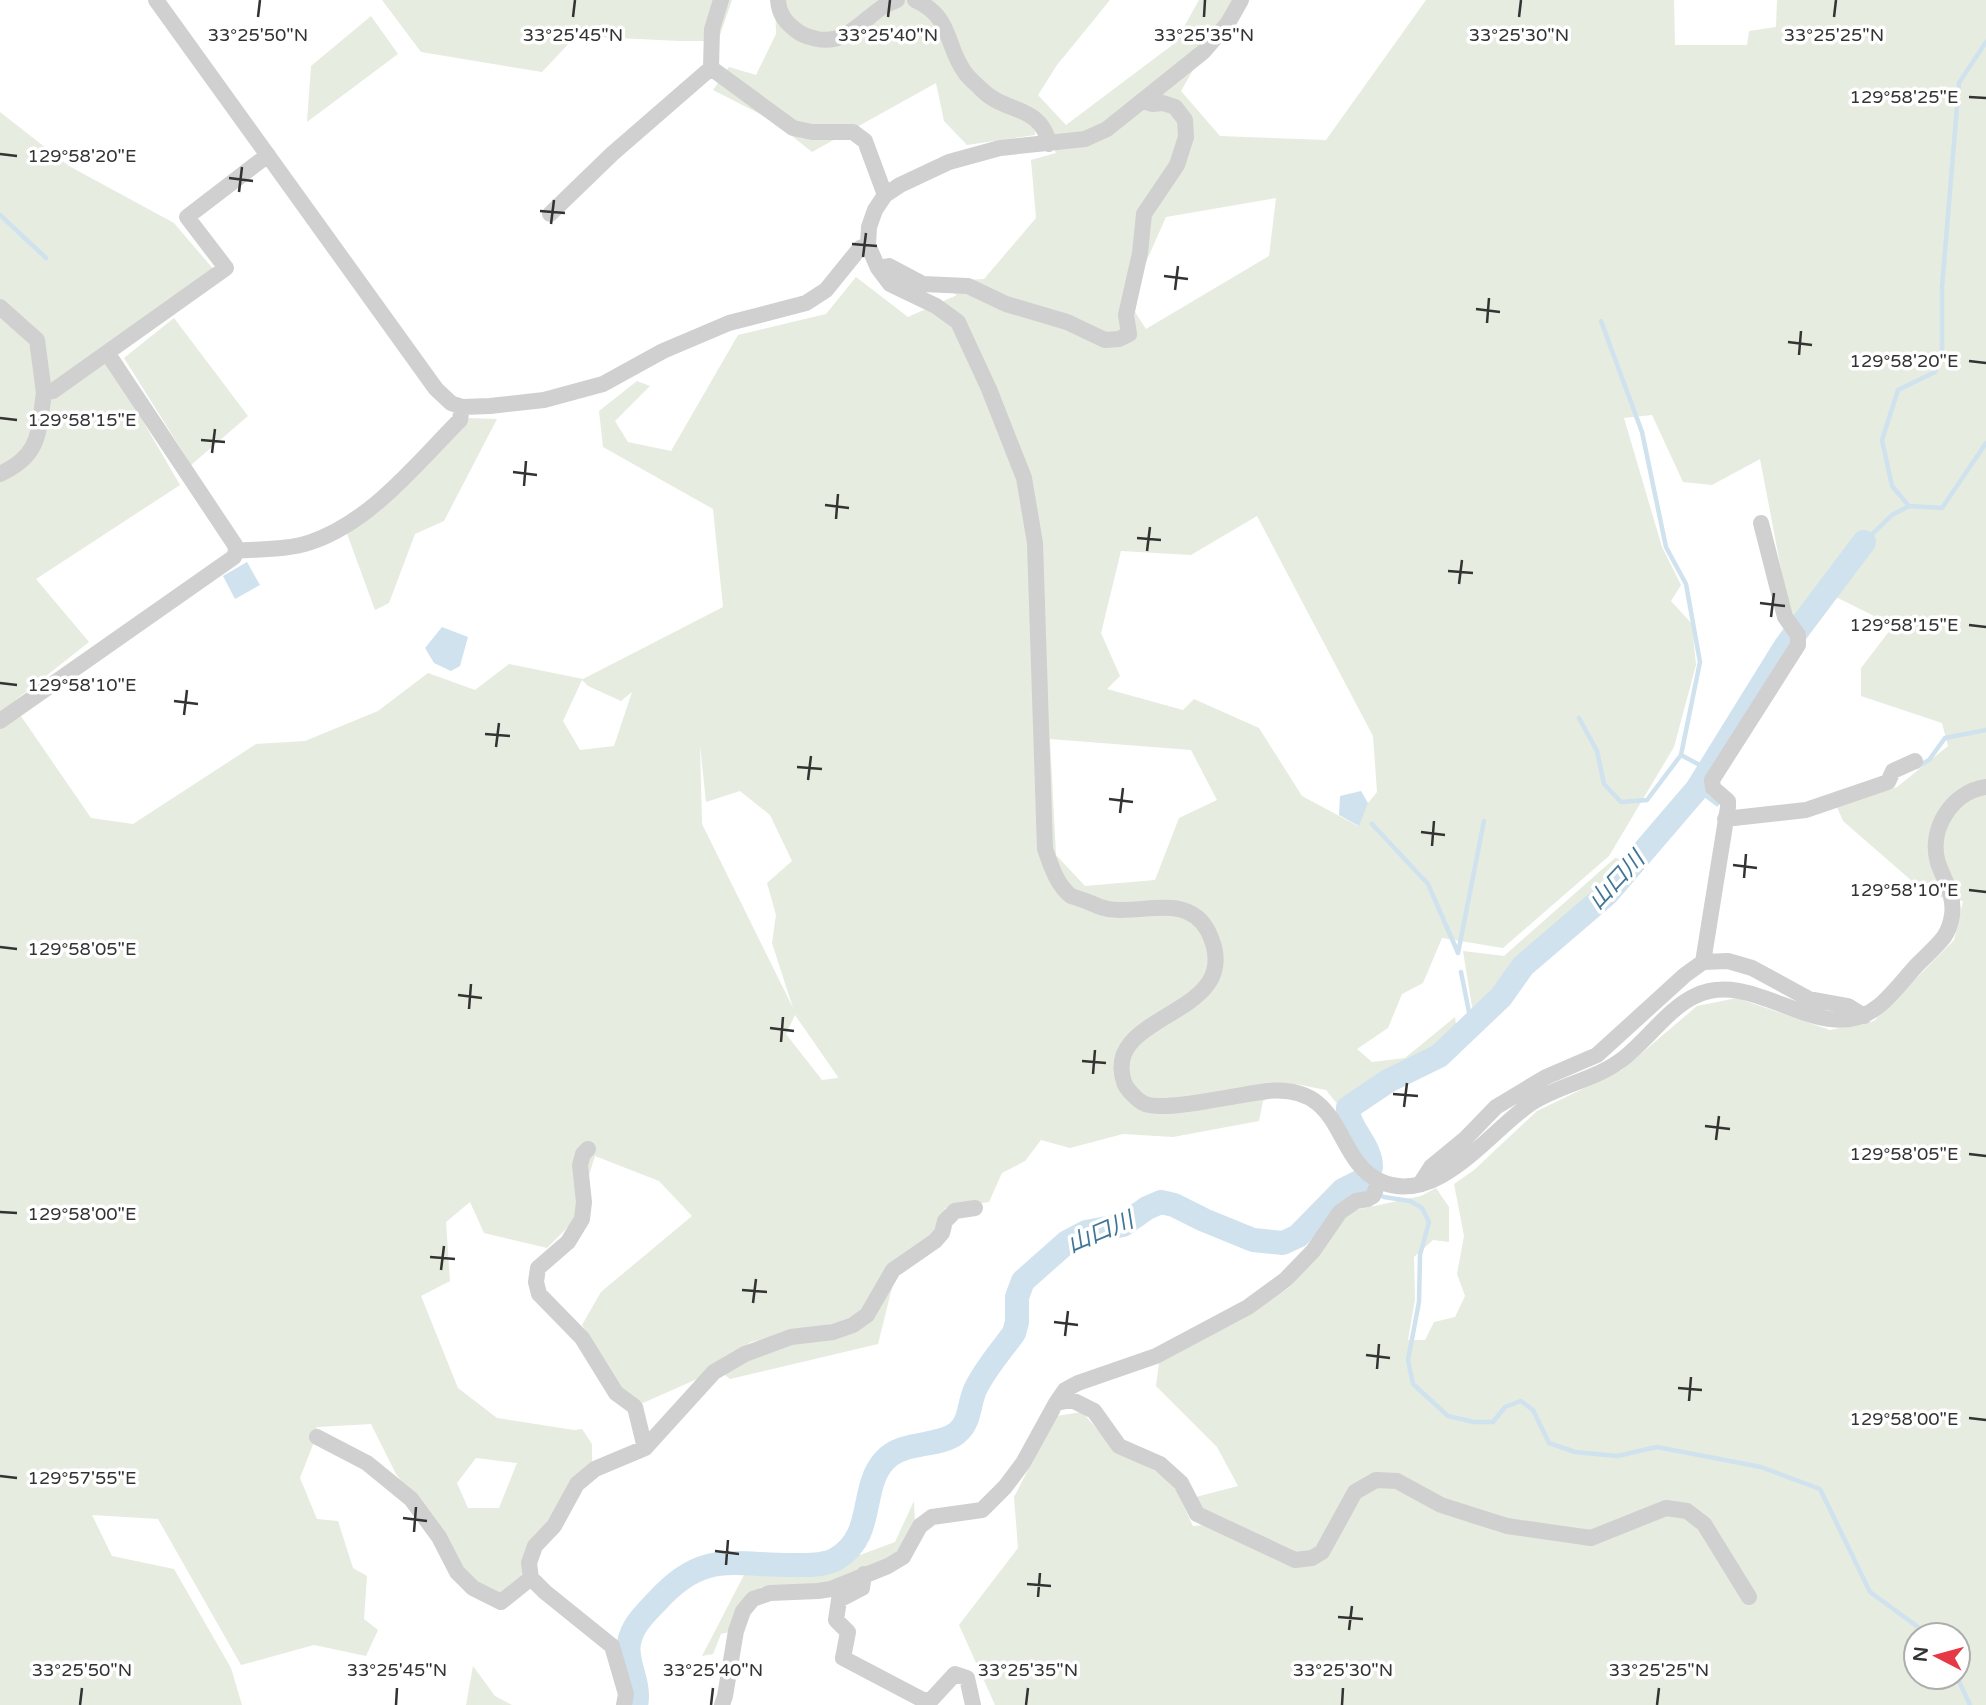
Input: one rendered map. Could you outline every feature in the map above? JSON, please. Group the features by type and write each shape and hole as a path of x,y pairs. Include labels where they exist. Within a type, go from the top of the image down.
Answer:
{"street":[{"path":"156,0 436,389 451,403 462,407 544,400 603,384 663,351 729,323 806,303 826,290 860,248 868,245"},
{"path":"550,214 612,154 711,68 712,29 721,0"},
{"path":"778,0 779,10 787,23 802,36 826,41 859,27 884,4 897,0"},
{"path":"915,0 931,8 939,17 965,73 986,94 1040,121 1046,130 1049,145"},
{"path":"1241,0 1228,23 1203,52 1107,129 1085,139 1049,145 1000,148 949,162 900,185 885,195 875,210 869,227 868,245 878,268 890,284 936,306 958,322 989,389 1024,478 1035,543 1045,849 1055,876 1072,897 1109,910 1168,906 1192,914 1206,927 1215,950 1215,970 1201,995 1139,1033 1123,1058 1124,1083 1141,1103 1161,1107 1274,1090 1308,1096 1329,1113 1376,1188"},
{"path":"711,68 793,128 812,132 853,132 859,136 865,141 885,195"},
{"path":"878,268 889,266 923,284 968,286 1006,304 1067,322 1105,340 1119,339 1129,334 1126,315 1140,253 1144,214 1177,165 1186,136 1185,120 1175,107 1143,101"},
{"path":"44,393 53,391 108,354 226,268 187,217 268,155"},
{"path":"0,307 37,340 44,393 37,443 18,466 0,474"},
{"path":"0,721 234,556 236,551 235,545 108,354"},
{"path":"236,551 297,546 338,530 379,501 460,420 462,407"},
{"path":"1703,962 1728,801 1713,788 1712,780 1798,645 1794,630 1785,617 1761,523"},
{"path":"1724,819 1806,810 1888,782 1893,771 1915,761"},
{"path":"1376,1188 1420,1184 1440,1176 1461,1163 1531,1103 1607,1069 1623,1059 1688,999 1706,991 1727,988 1748,992 1824,1019 1846,1020 1864,1016 1881,1004 1946,934 1952,914 1951,894 1937,859 1937,840 1944,817 1956,799 1975,789 1986,787"},
{"path":"1420,1184 1431,1167 1465,1139 1496,1107 1546,1077 1597,1055 1703,962 1728,961 1752,968 1809,999 1848,1006 1864,1016"},
{"path":"588,1149 580,1164 584,1202 582,1219 568,1242 538,1268 536,1282 539,1294 582,1338 616,1393 635,1406 645,1448"},
{"path":"722,1705 736,1631 743,1611 753,1599 770,1593 831,1588 888,1566 903,1557 920,1526 932,1517 982,1510 1005,1487 1023,1463 1065,1390 1156,1356 1248,1307 1313,1251 1340,1212 1356,1201 1368,1199 1376,1188"},
{"path":"624,1705 626,1694 612,1646 531,1578 529,1563 535,1546 554,1526 577,1484 595,1469 645,1448 714,1372 724,1366 745,1354 791,1338 833,1332 853,1325 867,1315 893,1270 935,1241 942,1233 945,1221 955,1211 975,1208"},
{"path":"1056,1403 1072,1400 1094,1411 1119,1446 1160,1464 1181,1483 1197,1514 1295,1560 1311,1558 1322,1552 1355,1492 1376,1480 1397,1480 1441,1506 1507,1526 1591,1538 1666,1508 1687,1511 1704,1524 1748,1597"},
{"path":"317,1437 367,1463 411,1499 439,1537 457,1572 473,1588 501,1602 531,1578"},
{"path":"864,1574 862,1588 839,1600 836,1620 848,1632 843,1658 923,1700 931,1700 955,1674 967,1678 973,1705"}],"shaded area":[{"path":"382,0 732,0 718,41 576,36 542,72 421,52"},
{"path":"775,0 1110,0 1057,65 1038,95 1066,125 1175,43 1199,0 1233,0 1181,91 1220,136 1326,140 1426,0 1674,0 1675,45 1747,45 1749,31 1776,27 1777,0 1986,0 1986,1705 995,1705 959,1625 1018,1548 1014,1497 1056,1416 1082,1412 1116,1451 1171,1479 1193,1526 1207,1525 1196,1497 1238,1486 1217,1447 1156,1386 1159,1363 1289,1288 1351,1211 1421,1196 1436,1188 1449,1207 1449,1242 1433,1240 1414,1257 1415,1299 1408,1340 1425,1340 1434,1322 1455,1317 1465,1296 1457,1274 1464,1236 1454,1184 1474,1170 1537,1111 1622,1070 1697,1006 1737,998 1830,1030 1874,1021 1954,940 1963,901 1928,895 1843,821 1837,807 1897,787 1948,746 1942,723 1861,696 1861,668 1897,621 1884,621 1832,595 1808,631 1789,611 1760,459 1712,485 1683,482 1652,415 1624,418 1662,547 1681,585 1671,601 1692,624 1696,665 1674,747 1609,856 1503,948 1442,938 1423,983 1402,994 1388,1028 1357,1049 1372,1062 1405,1058 1455,1017 1457,1032 1437,1052 1383,1075 1339,1106 1326,1090 1296,1084 1263,1101 1259,1121 1173,1137 1123,1134 1070,1148 1041,1140 1025,1161 1002,1173 989,1202 945,1208 938,1234 860,1314 835,1323 751,1342 697,1379 643,1403 619,1387 582,1325 601,1292 692,1216 659,1181 595,1156 575,1220 547,1248 484,1233 470,1202 446,1222 450,1281 421,1296 458,1388 497,1418 582,1429 592,1444 592,1464 524,1573 500,1597 469,1578 443,1532 396,1474 371,1424 317,1427 300,1478 317,1519 338,1521 353,1568 367,1576 364,1619 378,1630 366,1656 314,1645 241,1665 158,1519 92,1515 112,1556 174,1569 231,1668 242,1705 0,1705 0,112 69,166 174,223 214,270 108,361 180,485 36,579 89,642 12,703 91,818 133,824 256,744 305,741 378,711 428,673 475,690 509,664 583,679 723,607 713,509 603,447 599,411 637,381 650,386 615,421 628,442 671,451 738,335 826,314 856,277 908,317 957,295 931,282 984,279 1036,218 1031,160 1056,153 1034,112 1035,135 967,145 944,121 936,83 812,152 772,120 713,90 729,67 756,75 776,34","holes":["1276,198 1269,256 1146,329 1135,312 1142,271 1166,217","1257,516 1373,736 1377,792 1368,803 1358,826 1302,796 1259,728 1194,699 1183,710 1107,689 1120,676 1101,633 1121,551 1191,555","582,680 588,686 621,701 632,692 614,746 580,750 563,721","1050,739 1191,750 1217,800 1179,818 1155,880 1085,886 1056,855","700,745 706,802 740,791 770,815 792,861 767,883 776,915 772,943 793,1008 702,824","795,1015 838,1078 822,1080 786,1034","476,1458 517,1463 499,1508 468,1508 457,1483"]},
{"path":"371,16 398,54 307,122 311,66"},
{"path":"174,318 248,416 191,465 124,358"},
{"path":"466,418 497,419 444,521 415,534 389,603 375,610 346,531 380,511"},
{"path":"1615,858 1625,860 1604,886 1522,955 1473,1013 1463,951 1504,956"},
{"path":"894,1280 878,1344 730,1379 723,1373 778,1347 834,1337"},
{"path":"914,1501 915,1523 899,1553 825,1584 761,1587 743,1602 729,1632 721,1634 713,1654 702,1656 745,1573 821,1571 842,1563 856,1548 860,1555 895,1542"},
{"path":"473,1666 495,1696 512,1705 466,1705"}],"water":[{"path":"247,562 260,585 235,599 223,576"},
{"path":"442,627 468,637 460,666 451,671 434,663 425,648"},
{"path":"1361,791 1368,803 1359,826 1339,815 1340,796"}],"waterway":[{"path":"1909,506 1892,486 1882,440 1898,390 1935,372 1942,353 1942,287 1959,83 1986,42"},
{"path":"0,215 46,258"},
{"path":"1601,321 1642,432 1666,547 1686,584 1700,662 1681,755 1709,770"},
{"path":"1864,542 1892,515 1909,506 1942,508 1986,443"},
{"name":"山口川","path":"1371,1167 1367,1151 1351,1122 1348,1108 1388,1081 1439,1056 1501,997 1523,966 1607,894 1697,789 1785,647 1864,542"},
{"path":"1579,718 1597,751 1604,784 1621,802 1647,800 1681,755"},
{"path":"1917,767 1929,760 1945,738 1986,730"},
{"path":"1697,789 1717,804"},
{"path":"1372,824 1428,884 1458,953 1484,821"},
{"path":"1461,972 1469,1012 1468,1029"},
{"name":"山口川","path":"636,1705 636,1689 628,1650 636,1625 649,1610 675,1583 708,1566 724,1563 818,1564 832,1561 849,1549 862,1525 876,1472 892,1454 949,1438 962,1428 979,1383 1014,1333 1017,1297 1023,1281 1067,1242 1086,1232 1123,1225 1147,1208 1161,1202 1174,1205 1253,1240 1283,1243 1298,1236 1343,1190 1361,1181"},
{"path":"1354,1186 1364,1187 1384,1197 1410,1201 1422,1208 1429,1222 1420,1255 1419,1302 1408,1360 1413,1384 1448,1416 1474,1422 1493,1422 1505,1407 1521,1401 1533,1410 1549,1443 1575,1452 1617,1456 1657,1447 1761,1467 1820,1489 1870,1592 1910,1621"},
{"path":"1964,1691 1970,1705"}]}
